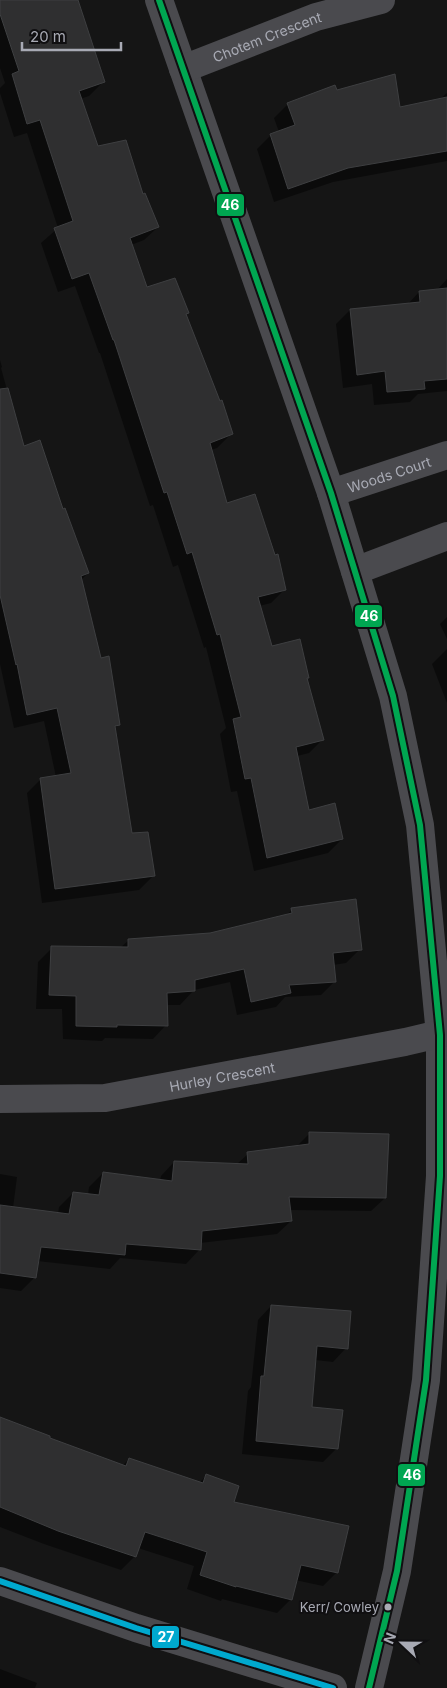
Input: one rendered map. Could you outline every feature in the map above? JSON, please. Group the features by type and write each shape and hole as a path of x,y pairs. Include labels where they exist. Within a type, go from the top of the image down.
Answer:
{"street":[{"path":"159,0 331,493 393,696 420,824 444,1033 440,1176 426,1380 397,1571 369,1688"},
{"name":"Chotem Crescent","path":"183,69 316,16 380,0"},
{"name":"Woods Court","path":"331,493 447,455"},
{"path":"355,571 447,536"},
{"name":"Hurley Crescent","path":"0,1099 105,1098 444,1033"},
{"path":"0,1581 136,1628 333,1688"}],"building":[{"path":"0,0 78,0 105,82 79,91 98,146 126,140 143,194 145,193 159,227 130,238 147,287 175,278 189,313 186,314 220,401 222,400 233,434 210,443 227,503 255,494 275,555 278,554 286,590 258,597 272,646 300,639 309,678 307,678 324,740 296,747 309,810 335,803 343,839 267,858 251,778 245,779 233,719 241,717 220,634 217,635 192,552 187,554 167,492 164,493 114,340 89,273 72,279 54,228 73,221 40,120 27,124 12,74 19,71 0,14"},
{"path":"395,74 400,107 447,97 447,151 348,168 288,189 270,134 295,125 287,103 335,85 337,90"},
{"path":"447,288 447,379 424,381 425,389 387,392 385,371 357,375 350,309 420,302 419,291"},
{"path":"8,388 24,446 40,440 63,509 65,508 89,573 81,576 101,658 109,656 120,725 115,726 132,833 148,832 155,876 55,889 40,778 71,773 57,708 27,715 0,595 0,389"},
{"path":"356,899 362,950 333,953 336,982 289,985 291,993 251,1002 244,969 195,980 195,991 167,993 168,1026 76,1026 76,996 49,995 51,946 128,947 128,939 210,933 292,913 291,908"},
{"path":"309,1132 389,1134 386,1198 289,1197 292,1221 202,1231 201,1250 126,1244 125,1255 41,1247 36,1278 0,1273 0,1205 69,1214 73,1192 99,1195 103,1172 172,1181 174,1161 248,1164 247,1152 309,1144"},
{"path":"271,1305 351,1311 348,1349 317,1346 312,1407 343,1410 338,1449 256,1441 261,1376 264,1376"},
{"path":"0,1417 126,1466 129,1458 203,1483 206,1474 239,1486 234,1502 349,1526 338,1573 301,1565 292,1600 236,1587 200,1575 207,1552 145,1532 136,1557 58,1531 0,1507"}],"transit line":[{"name":"46","path":"159,0 331,493 393,696 420,825 440,1035 440,1176 426,1380 397,1571 369,1688"},
{"name":"27","path":"0,1581 136,1628 333,1688"}],"place":[{"name":"Kerr/ Cowley","path":"388,1607"}]}
